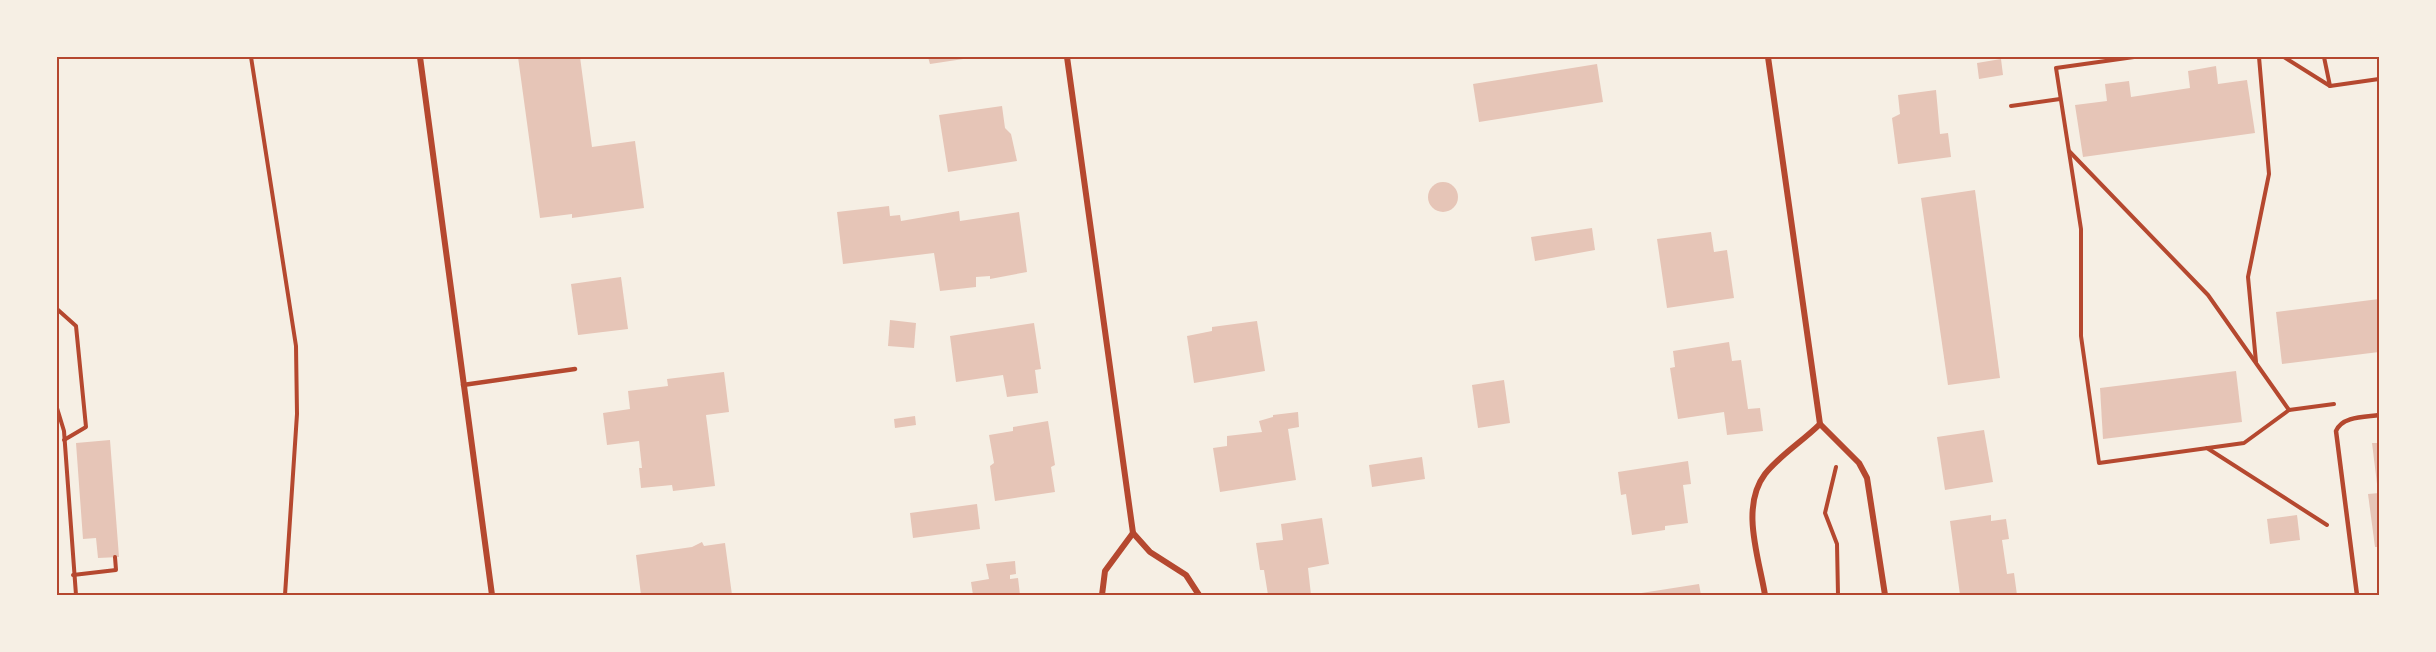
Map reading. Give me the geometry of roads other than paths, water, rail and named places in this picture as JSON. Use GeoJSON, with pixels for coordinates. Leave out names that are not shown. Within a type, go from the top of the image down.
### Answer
{"type":"FeatureCollection","features":[{"type":"Feature","properties":{"kind":"street"},"geometry":{"type":"LineString","coordinates":[[420,57],[492,595]]}},
{"type":"Feature","properties":{"kind":"street"},"geometry":{"type":"LineString","coordinates":[[1067,57],[1133,533],[1150,552],[1186,575],[1199,595]]}},
{"type":"Feature","properties":{"kind":"street"},"geometry":{"type":"LineString","coordinates":[[1768,57],[1820,424],[1859,463],[1868,478],[1885,595]]}},
{"type":"Feature","properties":{"kind":"street"},"geometry":{"type":"LineString","coordinates":[[1765,595],[1752,516],[1757,488],[1766,473],[1820,424]]}},
{"type":"Feature","properties":{"kind":"street"},"geometry":{"type":"LineString","coordinates":[[1102,595],[1105,571],[1133,533]]}},
{"type":"Feature","properties":{"kind":"lane"},"geometry":{"type":"LineString","coordinates":[[463,385],[575,369]]}},
{"type":"Feature","properties":{"kind":"lane"},"geometry":{"type":"LineString","coordinates":[[2357,595],[2336,431],[2340,423],[2346,420],[2379,415]]}}]}
